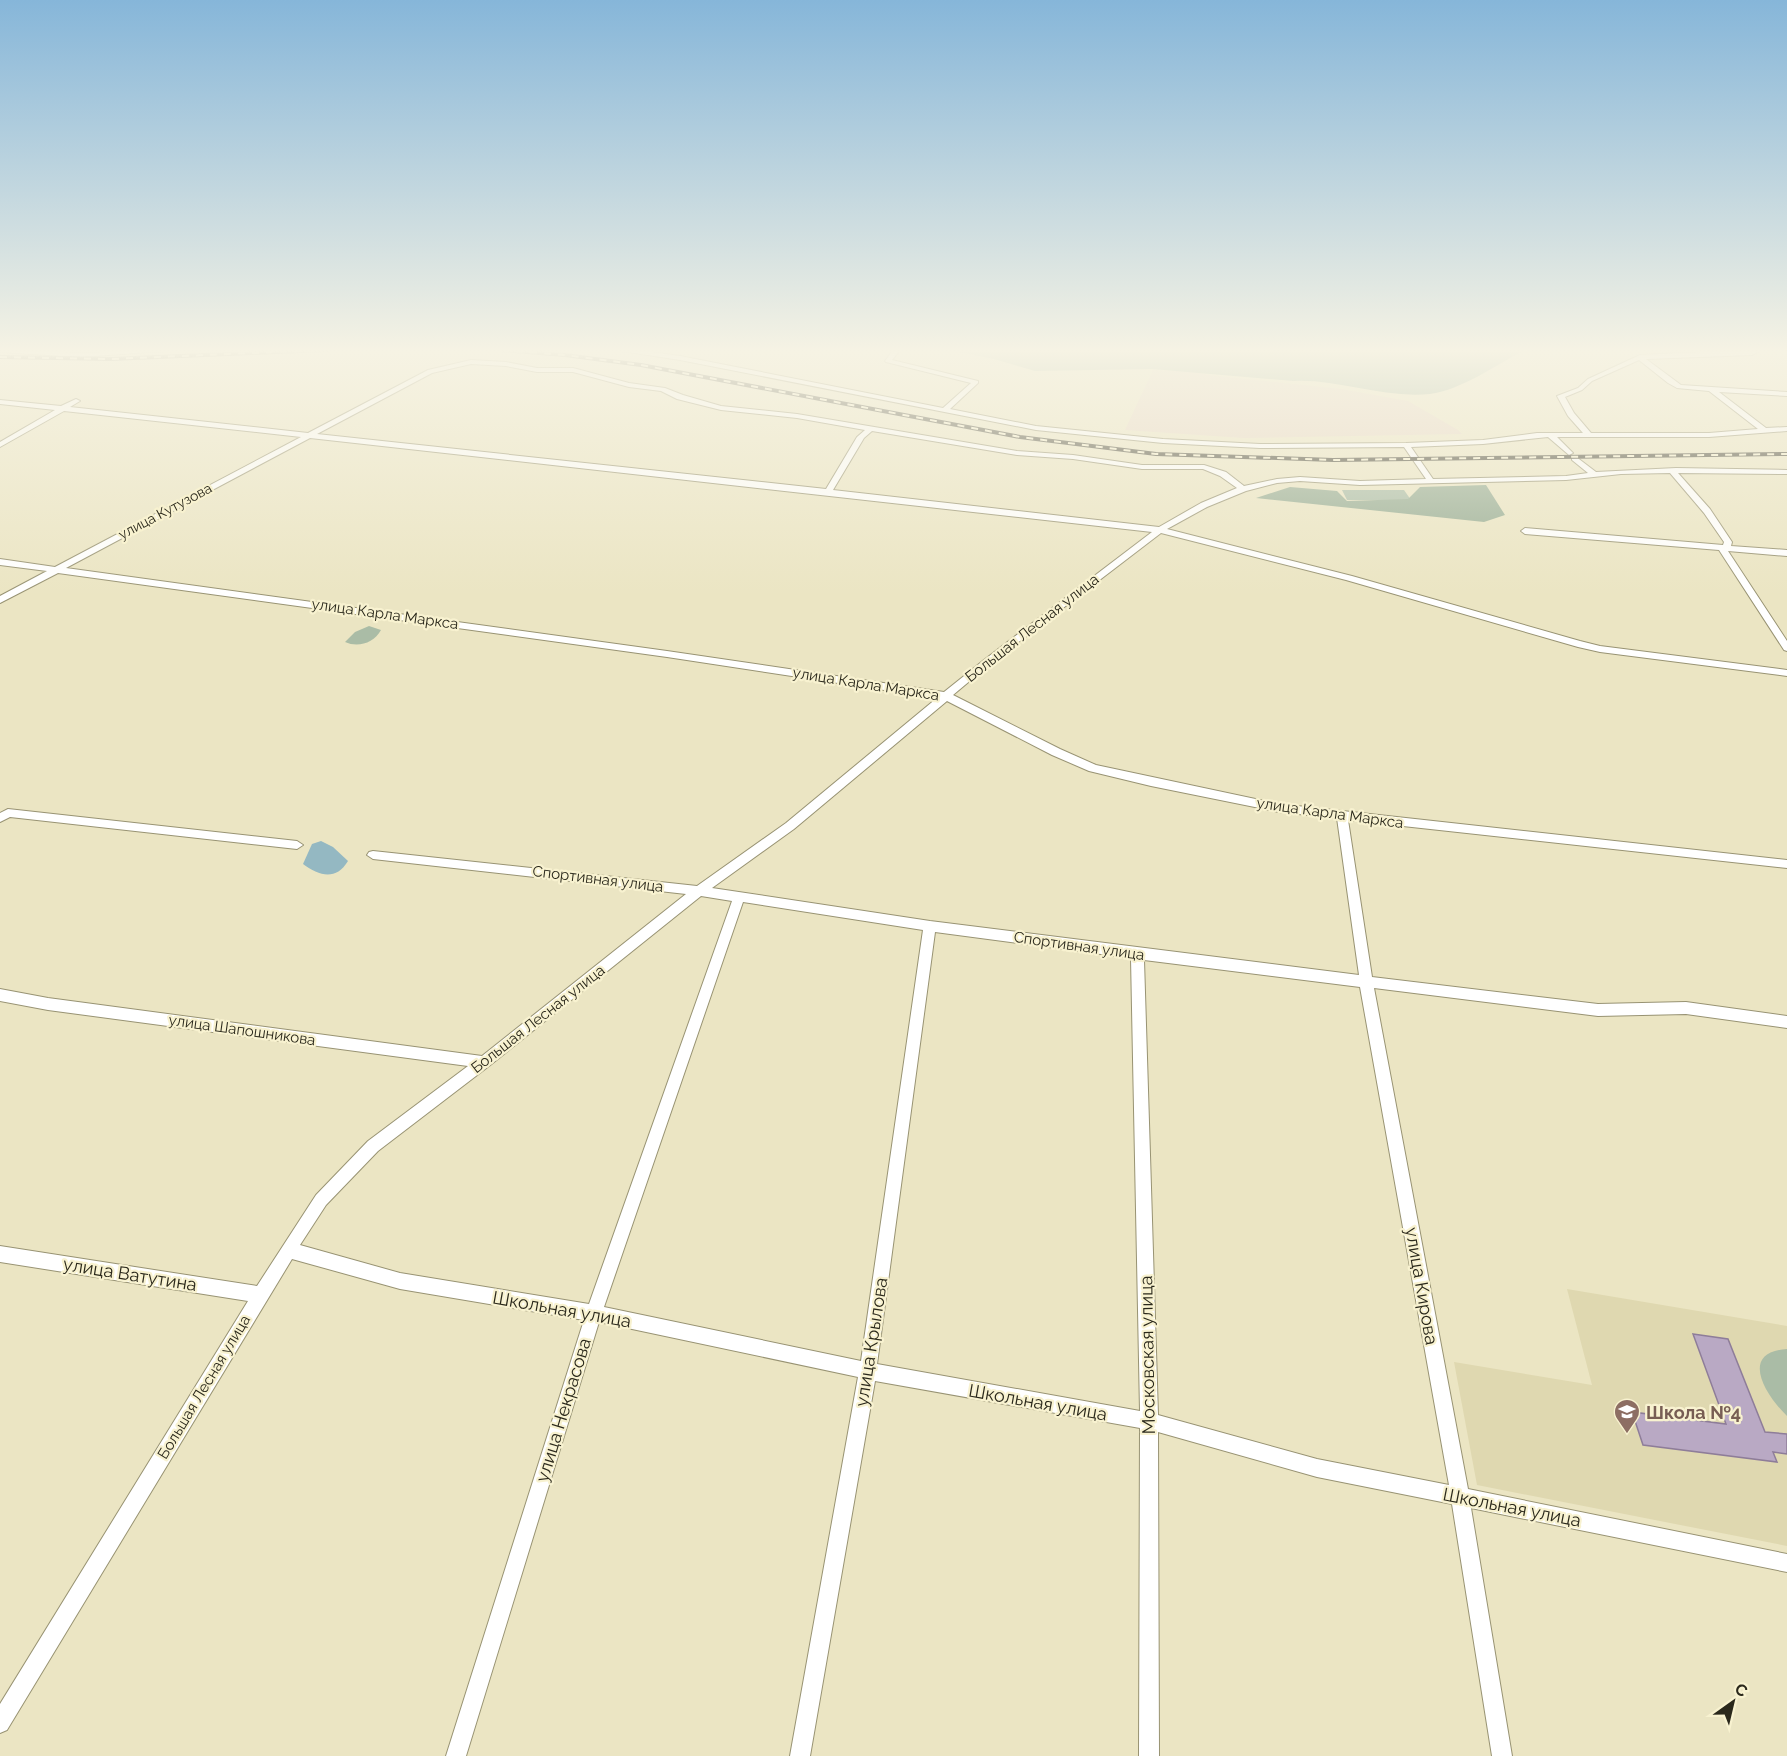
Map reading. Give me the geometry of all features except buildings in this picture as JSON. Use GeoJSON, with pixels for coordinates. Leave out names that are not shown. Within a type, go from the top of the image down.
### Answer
{"type":"FeatureCollection","features":[{"type":"Feature","properties":{"kind":"street"},"geometry":{"type":"LineString","coordinates":[[0,445],[24,431]]}},
{"type":"Feature","properties":{"kind":"street"},"geometry":{"type":"LineString","coordinates":[[277,431],[1160,530],[1349,578],[1578,644],[1600,649],[1787,673]]}},
{"type":"Feature","properties":{"kind":"street","name":"улица Кутузова"},"geometry":{"type":"LineString","coordinates":[[0,600],[313,431]]}},
{"type":"Feature","properties":{"kind":"street"},"geometry":{"type":"LineString","coordinates":[[828,492],[861,437],[868,431]]}},
{"type":"Feature","properties":{"kind":"street","name":"улица Кутузова"},"geometry":{"type":"LineString","coordinates":[[882,431],[1017,453],[1073,457],[1142,467],[1204,467],[1249,487]]}},
{"type":"Feature","properties":{"kind":"street"},"geometry":{"type":"LineString","coordinates":[[1065,431],[1153,440],[1260,446],[1406,445],[1484,442],[1537,435],[1709,435],[1773,431]]}},
{"type":"Feature","properties":{"kind":"street"},"geometry":{"type":"LineString","coordinates":[[1586,431],[1589,435]]}},
{"type":"Feature","properties":{"kind":"street"},"geometry":{"type":"LineString","coordinates":[[1551,436],[1594,474]]}},
{"type":"Feature","properties":{"kind":"street"},"geometry":{"type":"LineString","coordinates":[[1406,445],[1431,482]]}},
{"type":"Feature","properties":{"kind":"street"},"geometry":{"type":"LineString","coordinates":[[1673,472],[1707,511],[1728,542],[1727,546],[1722,548]]}},
{"type":"Feature","properties":{"kind":"street","name":"Большая Лесная улица"},"geometry":{"type":"LineString","coordinates":[[0,1722],[288,1250],[321,1200],[373,1146],[484,1062],[699,891],[790,826],[946,696],[1160,530],[1204,505],[1249,487],[1276,481],[1300,479],[1360,483],[1431,482],[1566,478],[1594,474],[1787,472]]}},
{"type":"Feature","properties":{"kind":"street"},"geometry":{"type":"LineString","coordinates":[[1525,531],[1787,553]]}},
{"type":"Feature","properties":{"kind":"street"},"geometry":{"type":"LineString","coordinates":[[1722,548],[1787,648]]}},
{"type":"Feature","properties":{"kind":"street","name":"улица Карла Маркса"},"geometry":{"type":"LineString","coordinates":[[0,562],[667,654],[946,696],[1056,752],[1094,768],[1225,798],[1342,816],[1787,864]]}},
{"type":"Feature","properties":{"kind":"street"},"geometry":{"type":"LineString","coordinates":[[4,816],[203,833],[297,845]]}},
{"type":"Feature","properties":{"kind":"street","name":"улица Кирова"},"geometry":{"type":"LineString","coordinates":[[1342,816],[1366,981],[1460,1497],[1502,1756]]}},
{"type":"Feature","properties":{"kind":"street","name":"Спортивная улица"},"geometry":{"type":"LineString","coordinates":[[373,855],[699,891],[1137,954],[1598,1010],[1686,1008],[1787,1022]]}},
{"type":"Feature","properties":{"kind":"street","name":"улица Некрасова"},"geometry":{"type":"LineString","coordinates":[[456,1756],[594,1313],[739,897]]}},
{"type":"Feature","properties":{"kind":"street","name":"улица Крылова"},"geometry":{"type":"LineString","coordinates":[[800,1756],[868,1371],[930,926]]}},
{"type":"Feature","properties":{"kind":"street","name":"Московская улица"},"geometry":{"type":"LineString","coordinates":[[1137,954],[1149,1421],[1149,1756]]}},
{"type":"Feature","properties":{"kind":"street","name":"улица Шапошникова"},"geometry":{"type":"LineString","coordinates":[[0,995],[48,1004],[484,1062]]}},
{"type":"Feature","properties":{"kind":"street","name":"Школьная улица"},"geometry":{"type":"LineString","coordinates":[[288,1250],[400,1281],[594,1313],[868,1371],[1149,1421],[1317,1468],[1787,1563]]}},
{"type":"Feature","properties":{"kind":"street","name":"улица Ватутина"},"geometry":{"type":"LineString","coordinates":[[0,1254],[260,1294]]}},
{"type":"Feature","properties":{"kind":"shaded area"},"geometry":{"type":"Polygon","coordinates":[[[1139,431],[1459,431],[1462,434],[1244,438],[1139,431]]]}},
{"type":"Feature","properties":{"kind":"shaded area","name":"Школа №4"},"geometry":{"type":"Polygon","coordinates":[[[1567,1289],[1787,1326],[1787,1546],[1477,1485],[1454,1362],[1592,1385],[1567,1289]]]}},
{"type":"Feature","properties":{"kind":"green space"},"geometry":{"type":"Polygon","coordinates":[[[1486,485],[1505,515],[1484,522],[1256,498],[1290,487],[1337,491],[1347,501],[1408,499],[1420,487],[1486,485]]]}},
{"type":"Feature","properties":{"kind":"green space"},"geometry":{"type":"Polygon","coordinates":[[[1342,490],[1404,490],[1411,500],[1347,500],[1342,490]]]}},
{"type":"Feature","properties":{"kind":"green space"},"geometry":{"type":"Polygon","coordinates":[[[369,626],[381,630],[370,641],[360,644],[345,642],[355,632],[369,626]]]}},
{"type":"Feature","properties":{"kind":"green space"},"geometry":{"type":"Polygon","coordinates":[[[1787,1349],[1787,1416],[1771,1398],[1765,1387],[1760,1366],[1763,1358],[1772,1352],[1787,1349]]]}},
{"type":"Feature","properties":{"kind":"water"},"geometry":{"type":"Polygon","coordinates":[[[321,841],[333,847],[348,861],[338,872],[321,874],[303,864],[312,844],[321,841]]]}},
{"type":"Feature","properties":{"kind":"railway"},"geometry":{"type":"LineString","coordinates":[[988,431],[1156,454],[1333,460],[1787,454]]}},
{"type":"Feature","properties":{"kind":"place","name":"Школа №4"},"geometry":{"type":"Point","coordinates":[1627,1435]}}]}
